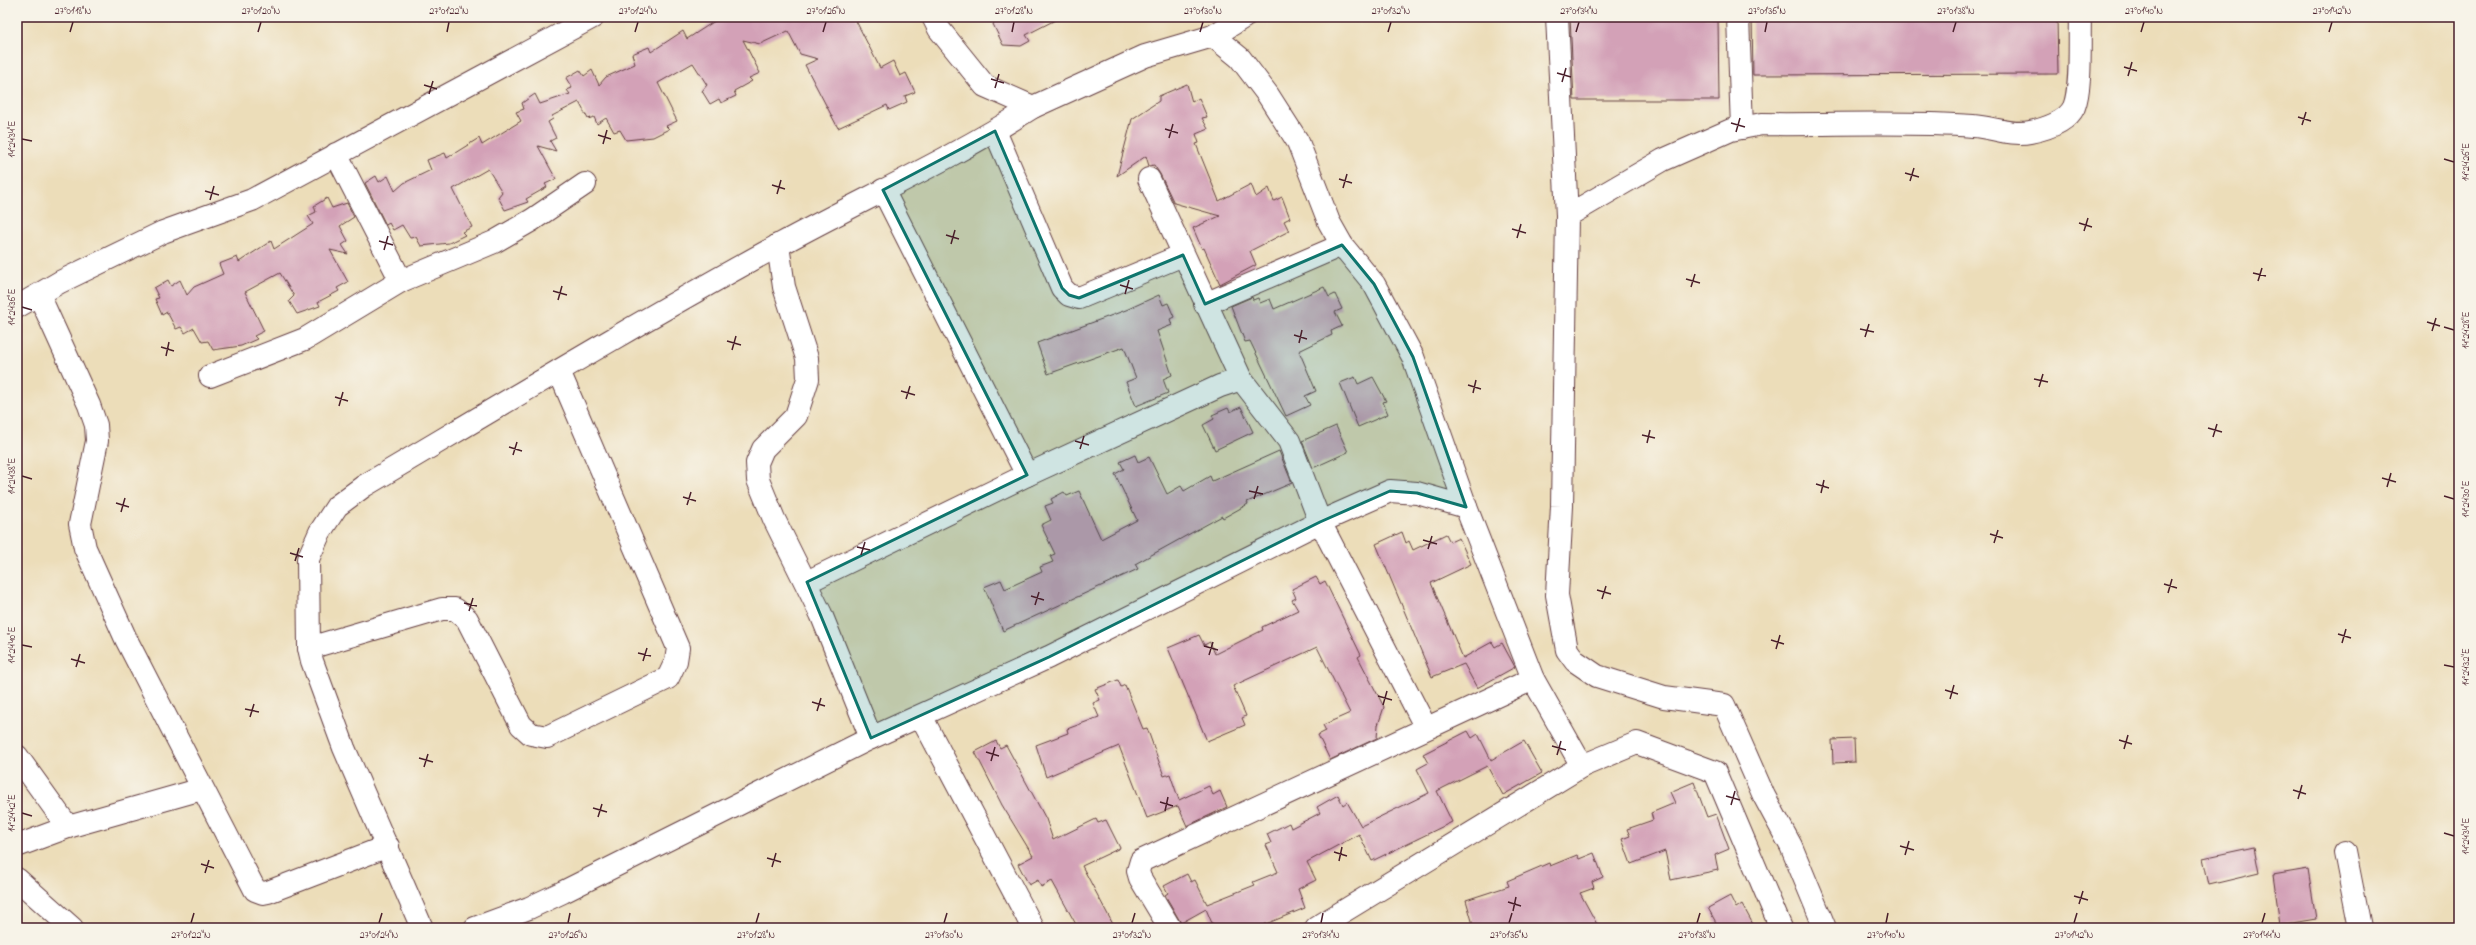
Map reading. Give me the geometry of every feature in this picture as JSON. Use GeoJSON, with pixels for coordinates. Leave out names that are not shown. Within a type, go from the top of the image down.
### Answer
{"type":"FeatureCollection","features":[{"type":"Feature","properties":{"kind":"street"},"geometry":{"type":"LineString","coordinates":[[17,307],[60,282],[163,232],[252,200],[593,17]]}},
{"type":"Feature","properties":{"kind":"street"},"geometry":{"type":"LineString","coordinates":[[933,17],[939,28],[985,86],[1033,106]]}},
{"type":"Feature","properties":{"kind":"street"},"geometry":{"type":"LineString","coordinates":[[422,928],[388,846],[344,748],[312,661],[309,648],[308,559],[320,532],[337,506],[364,486],[559,371],[778,246],[995,131],[1033,106],[1145,56],[1214,36],[1244,17]]}},
{"type":"Feature","properties":{"kind":"street"},"geometry":{"type":"LineString","coordinates":[[1557,17],[1566,216],[1562,506],[1557,596],[1567,650],[1576,661],[1597,676],[1664,698],[1724,705],[1764,796],[1791,846],[1825,928]]}},
{"type":"Feature","properties":{"kind":"street"},"geometry":{"type":"LineString","coordinates":[[1738,17],[1742,128]]}},
{"type":"Feature","properties":{"kind":"street"},"geometry":{"type":"LineString","coordinates":[[1566,216],[1663,160],[1731,130],[1762,124],[1968,126],[2006,132],[2030,132],[2060,122],[2074,108],[2078,85],[2080,17]]}},
{"type":"Feature","properties":{"kind":"street"},"geometry":{"type":"LineString","coordinates":[[1214,36],[1240,58],[1298,142],[1329,222],[1342,245],[1374,284],[1413,357],[1466,508],[1533,679],[1582,766]]}},
{"type":"Feature","properties":{"kind":"street"},"geometry":{"type":"LineString","coordinates":[[995,131],[1062,288],[1069,295],[1079,298],[1183,255]]}},
{"type":"Feature","properties":{"kind":"street"},"geometry":{"type":"LineString","coordinates":[[336,154],[401,281]]}},
{"type":"Feature","properties":{"kind":"street"},"geometry":{"type":"LineString","coordinates":[[1149,179],[1205,304],[1241,379],[1289,441],[1320,522],[1426,728]]}},
{"type":"Feature","properties":{"kind":"street"},"geometry":{"type":"LineString","coordinates":[[210,376],[305,339],[401,281],[494,242],[532,220],[585,184]]}},
{"type":"Feature","properties":{"kind":"street"},"geometry":{"type":"LineString","coordinates":[[883,190],[1027,475]]}},
{"type":"Feature","properties":{"kind":"street"},"geometry":{"type":"LineString","coordinates":[[1205,304],[1342,245]]}},
{"type":"Feature","properties":{"kind":"street"},"geometry":{"type":"LineString","coordinates":[[778,246],[784,287],[807,358],[808,380],[796,416],[763,449],[758,463],[758,480],[774,519],[806,582],[839,655],[871,738]]}},
{"type":"Feature","properties":{"kind":"street"},"geometry":{"type":"LineString","coordinates":[[40,295],[89,405],[96,425],[97,441],[80,524],[85,548],[126,639],[252,885],[256,890],[263,893],[388,846]]}},
{"type":"Feature","properties":{"kind":"street"},"geometry":{"type":"LineString","coordinates":[[309,648],[442,609],[455,609],[467,619],[521,725],[531,734],[547,737],[668,678],[676,661],[678,648],[559,371]]}},
{"type":"Feature","properties":{"kind":"street"},"geometry":{"type":"LineString","coordinates":[[806,582],[1027,475],[1213,389],[1241,379]]}},
{"type":"Feature","properties":{"kind":"street"},"geometry":{"type":"LineString","coordinates":[[475,928],[529,908],[563,892],[871,738],[1049,657],[1320,522],[1390,491],[1417,493],[1466,508]]}},
{"type":"Feature","properties":{"kind":"street"},"geometry":{"type":"LineString","coordinates":[[1170,928],[1140,878],[1138,871],[1141,861],[1533,679]]}},
{"type":"Feature","properties":{"kind":"street"},"geometry":{"type":"LineString","coordinates":[[921,716],[1033,928]]}},
{"type":"Feature","properties":{"kind":"street"},"geometry":{"type":"LineString","coordinates":[[1316,928],[1582,766],[1637,743],[1715,772],[1781,928]]}},
{"type":"Feature","properties":{"kind":"street"},"geometry":{"type":"LineString","coordinates":[[17,756],[68,828]]}},
{"type":"Feature","properties":{"kind":"street"},"geometry":{"type":"LineString","coordinates":[[17,846],[68,828],[202,789]]}},
{"type":"Feature","properties":{"kind":"street"},"geometry":{"type":"LineString","coordinates":[[2345,852],[2360,928]]}},
{"type":"Feature","properties":{"kind":"street"},"geometry":{"type":"LineString","coordinates":[[17,879],[72,928]]}},
{"type":"Feature","properties":{"kind":"highlighted area"},"geometry":{"type":"Polygon","coordinates":[[[995,131],[1062,288],[1069,295],[1079,298],[1183,255],[1205,304],[1342,245],[1374,284],[1413,357],[1466,507],[1417,493],[1390,491],[1320,522],[1049,657],[871,738],[807,582],[1027,475],[883,190],[995,131]]]}},
{"type":"Feature","properties":{"kind":"building"},"geometry":{"type":"Polygon","coordinates":[[[721,17],[854,17],[880,68],[893,61],[900,76],[906,73],[915,92],[905,96],[907,102],[889,110],[887,105],[838,128],[805,65],[818,59],[800,54],[788,31],[760,44],[743,40],[760,73],[749,78],[752,81],[734,91],[736,96],[721,103],[719,99],[710,104],[702,91],[707,85],[693,63],[658,83],[677,121],[666,126],[669,129],[653,137],[626,140],[620,130],[614,132],[606,118],[597,124],[594,117],[588,119],[579,102],[552,116],[553,119],[548,122],[556,138],[550,141],[556,151],[538,146],[556,179],[545,184],[547,187],[526,199],[528,202],[505,210],[498,197],[502,192],[488,169],[453,189],[472,227],[462,232],[465,235],[449,243],[421,246],[416,237],[410,238],[402,225],[393,230],[389,223],[386,225],[365,183],[376,176],[379,182],[388,176],[395,191],[404,183],[431,170],[427,160],[445,153],[447,158],[479,138],[482,145],[521,121],[516,112],[524,109],[522,103],[535,94],[540,104],[570,94],[567,90],[572,88],[566,78],[580,70],[584,76],[592,70],[599,85],[606,77],[635,64],[632,54],[649,47],[651,52],[683,31],[687,39],[721,17]]]}},
{"type":"Feature","properties":{"kind":"building"},"geometry":{"type":"Polygon","coordinates":[[[999,17],[1061,17],[1026,35],[1030,41],[1021,46],[1003,45],[993,24],[999,17]]]}},
{"type":"Feature","properties":{"kind":"building"},"geometry":{"type":"Polygon","coordinates":[[[1570,17],[1718,17],[1719,100],[1574,100],[1570,17]]]}},
{"type":"Feature","properties":{"kind":"building"},"geometry":{"type":"Polygon","coordinates":[[[1752,17],[2057,17],[2058,74],[1753,75],[1752,17]]]}},
{"type":"Feature","properties":{"kind":"building"},"geometry":{"type":"Polygon","coordinates":[[[1187,84],[1192,102],[1199,98],[1207,117],[1202,118],[1208,129],[1196,134],[1199,143],[1196,144],[1219,201],[1251,184],[1256,197],[1269,188],[1274,201],[1282,197],[1290,218],[1284,221],[1289,231],[1250,251],[1256,265],[1220,284],[1204,248],[1202,249],[1193,228],[1220,216],[1174,203],[1160,174],[1154,165],[1149,166],[1146,156],[1117,176],[1132,119],[1159,101],[1159,96],[1187,84]]]}},
{"type":"Feature","properties":{"kind":"building"},"geometry":{"type":"Polygon","coordinates":[[[327,198],[332,208],[347,203],[354,217],[340,226],[348,241],[342,245],[348,254],[330,250],[348,282],[337,288],[339,291],[318,302],[320,306],[297,314],[289,301],[294,296],[280,273],[245,292],[264,331],[254,336],[257,339],[241,346],[213,350],[208,341],[202,342],[194,328],[185,333],[181,327],[176,329],[167,312],[162,315],[155,299],[159,298],[154,288],[168,280],[171,286],[180,280],[187,295],[194,287],[223,274],[219,264],[237,257],[239,262],[271,241],[274,249],[313,224],[308,216],[316,212],[314,206],[327,198]]]}},
{"type":"Feature","properties":{"kind":"building"},"geometry":{"type":"Polygon","coordinates":[[[1324,287],[1329,297],[1335,294],[1342,309],[1335,312],[1342,326],[1331,331],[1332,335],[1299,351],[1316,391],[1305,396],[1310,405],[1286,416],[1250,341],[1245,342],[1231,306],[1252,297],[1253,300],[1258,298],[1260,303],[1270,299],[1274,309],[1324,287]]]}},
{"type":"Feature","properties":{"kind":"building"},"geometry":{"type":"Polygon","coordinates":[[[1159,295],[1163,305],[1168,303],[1174,317],[1170,319],[1172,325],[1157,331],[1172,375],[1163,379],[1168,393],[1136,406],[1126,382],[1136,378],[1124,347],[1048,374],[1037,343],[1126,310],[1159,295]]]}},
{"type":"Feature","properties":{"kind":"building"},"geometry":{"type":"Polygon","coordinates":[[[1355,377],[1358,384],[1373,377],[1386,401],[1383,402],[1388,414],[1358,427],[1340,383],[1355,377]]]}},
{"type":"Feature","properties":{"kind":"building"},"geometry":{"type":"Polygon","coordinates":[[[1241,407],[1253,432],[1215,450],[1203,425],[1214,419],[1212,415],[1228,408],[1230,412],[1241,407]]]}},
{"type":"Feature","properties":{"kind":"building"},"geometry":{"type":"Polygon","coordinates":[[[1336,426],[1348,452],[1313,468],[1302,441],[1336,426]]]}},
{"type":"Feature","properties":{"kind":"building"},"geometry":{"type":"Polygon","coordinates":[[[1279,451],[1292,483],[1247,502],[1248,504],[1223,518],[1222,516],[1135,564],[1138,569],[1003,631],[984,587],[1001,580],[1005,589],[1042,572],[1040,567],[1053,562],[1050,556],[1055,554],[1041,525],[1051,520],[1045,506],[1053,503],[1051,499],[1064,492],[1067,496],[1079,491],[1101,539],[1137,520],[1115,474],[1124,469],[1120,462],[1135,455],[1138,462],[1149,457],[1167,494],[1181,486],[1184,491],[1210,476],[1212,481],[1279,451]]]}},
{"type":"Feature","properties":{"kind":"building"},"geometry":{"type":"Polygon","coordinates":[[[1402,532],[1406,543],[1409,541],[1413,550],[1446,534],[1450,542],[1459,538],[1471,564],[1431,583],[1463,658],[1492,642],[1495,647],[1502,643],[1515,667],[1477,688],[1464,664],[1432,677],[1376,544],[1402,532]]]}},
{"type":"Feature","properties":{"kind":"building"},"geometry":{"type":"Polygon","coordinates":[[[1316,577],[1320,584],[1325,581],[1361,655],[1358,657],[1384,707],[1378,725],[1377,738],[1330,760],[1318,735],[1326,731],[1323,725],[1350,713],[1317,647],[1233,686],[1246,716],[1242,718],[1245,725],[1207,741],[1168,648],[1199,635],[1204,645],[1210,642],[1215,654],[1263,630],[1262,627],[1298,610],[1292,600],[1296,598],[1292,589],[1316,577]]]}},
{"type":"Feature","properties":{"kind":"building"},"geometry":{"type":"Polygon","coordinates":[[[1118,680],[1121,687],[1125,685],[1143,729],[1147,728],[1164,776],[1170,774],[1179,800],[1209,786],[1213,795],[1220,791],[1227,807],[1187,826],[1178,806],[1147,818],[1119,746],[1046,777],[1036,745],[1068,733],[1067,729],[1099,717],[1093,703],[1100,700],[1095,689],[1118,680]]]}},
{"type":"Feature","properties":{"kind":"building"},"geometry":{"type":"Polygon","coordinates":[[[1468,731],[1472,738],[1478,734],[1491,760],[1524,741],[1542,773],[1503,795],[1487,766],[1437,791],[1452,822],[1372,861],[1359,834],[1307,862],[1316,880],[1298,889],[1305,908],[1256,928],[1214,928],[1206,909],[1181,923],[1165,895],[1168,893],[1164,886],[1187,874],[1191,882],[1195,880],[1207,904],[1255,885],[1253,882],[1278,872],[1266,845],[1271,843],[1267,834],[1289,823],[1291,828],[1320,813],[1317,807],[1338,795],[1343,805],[1347,802],[1361,826],[1429,793],[1417,769],[1428,763],[1423,754],[1468,731]]]}},
{"type":"Feature","properties":{"kind":"building"},"geometry":{"type":"Polygon","coordinates":[[[1854,739],[1855,762],[1833,763],[1832,740],[1854,739]]]}},
{"type":"Feature","properties":{"kind":"building"},"geometry":{"type":"Polygon","coordinates":[[[996,741],[1000,748],[1006,745],[1046,819],[1053,840],[1096,819],[1098,823],[1106,820],[1120,848],[1082,866],[1115,928],[1078,928],[1052,881],[1041,887],[1038,880],[1029,885],[1018,864],[1033,856],[1002,805],[975,752],[996,741]]]}},
{"type":"Feature","properties":{"kind":"building"},"geometry":{"type":"Polygon","coordinates":[[[1694,782],[1707,817],[1716,814],[1729,849],[1715,855],[1718,870],[1671,880],[1665,851],[1631,864],[1622,839],[1630,836],[1627,829],[1653,820],[1651,813],[1675,803],[1670,792],[1694,782]]]}},
{"type":"Feature","properties":{"kind":"building"},"geometry":{"type":"Polygon","coordinates":[[[2254,847],[2259,873],[2209,885],[2203,858],[2254,847]]]}},
{"type":"Feature","properties":{"kind":"building"},"geometry":{"type":"Polygon","coordinates":[[[1594,853],[1603,877],[1592,882],[1594,888],[1580,893],[1599,928],[1474,928],[1466,900],[1509,886],[1507,881],[1549,863],[1550,866],[1577,855],[1579,859],[1594,853]]]}},
{"type":"Feature","properties":{"kind":"building"},"geometry":{"type":"Polygon","coordinates":[[[2308,869],[2316,919],[2280,925],[2273,875],[2308,869]]]}},
{"type":"Feature","properties":{"kind":"building"},"geometry":{"type":"Polygon","coordinates":[[[1730,896],[1736,908],[1742,904],[1755,928],[1719,928],[1708,908],[1730,896]]]}}]}
